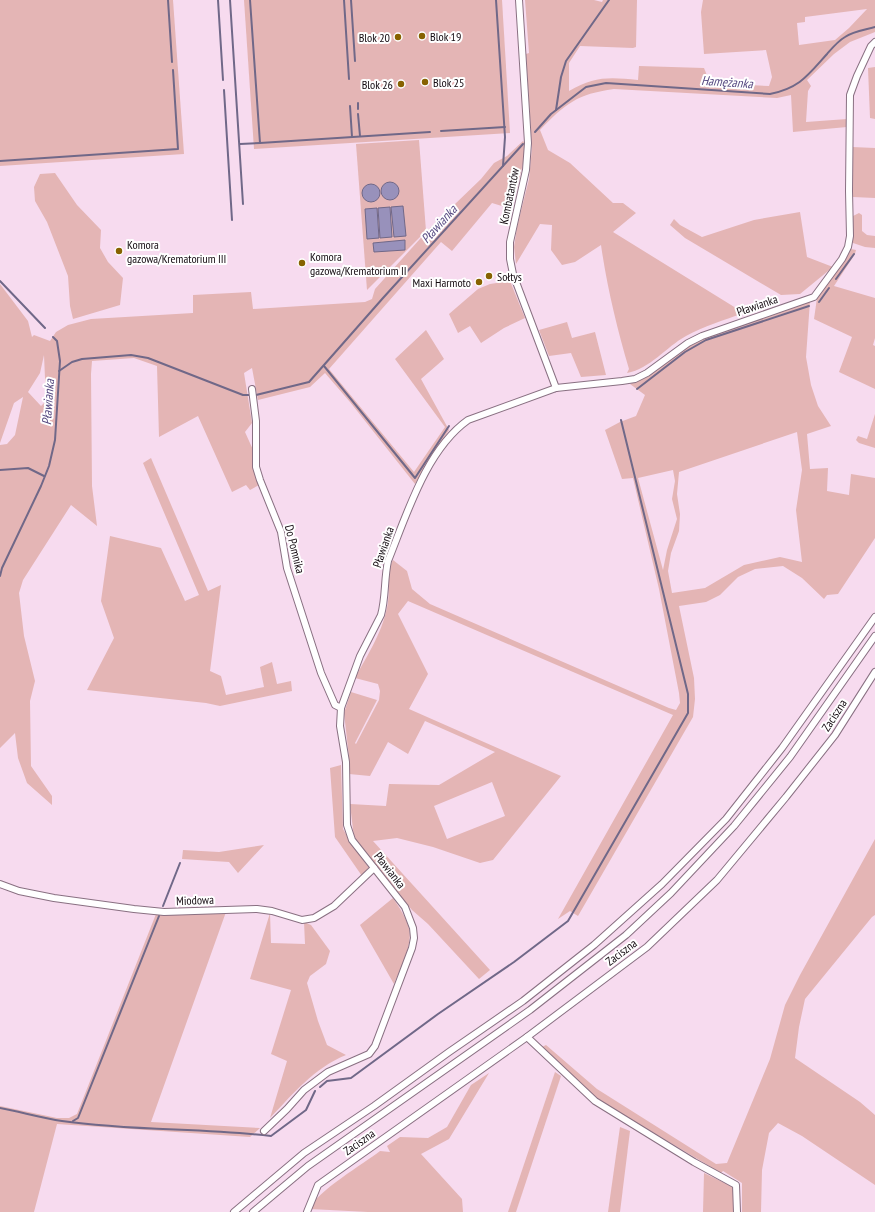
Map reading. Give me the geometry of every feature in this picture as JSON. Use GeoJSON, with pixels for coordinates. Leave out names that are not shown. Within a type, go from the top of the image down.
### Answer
{"type":"FeatureCollection","features":[{"type":"Feature","properties":{"kind":"street","name":"Kombatantów"},"geometry":{"type":"LineString","coordinates":[[519,0],[528,143],[526,170],[510,242],[510,259],[513,274],[556,388]]}},
{"type":"Feature","properties":{"kind":"street","name":"Pławianka"},"geometry":{"type":"LineString","coordinates":[[264,1131],[304,1090],[328,1072],[369,1054],[375,1046],[412,948],[414,938],[413,928],[405,906],[352,840],[347,825],[346,762],[340,726],[341,708],[360,656],[384,605],[385,575],[388,561],[423,476],[443,444],[456,429],[468,420],[556,388],[622,382],[635,379],[647,373],[688,343],[702,336],[814,297],[842,259],[848,247],[850,236],[850,95],[868,52],[875,42]]}},
{"type":"Feature","properties":{"kind":"street","name":"Do Pomnika"},"geometry":{"type":"LineString","coordinates":[[252,389],[256,421],[256,467],[281,532],[287,568],[322,673],[335,705],[341,708]]}},
{"type":"Feature","properties":{"kind":"street"},"geometry":{"type":"LineString","coordinates":[[234,1212],[304,1153],[524,1001],[594,945],[662,884],[726,819],[786,742],[875,617]]}},
{"type":"Feature","properties":{"kind":"street"},"geometry":{"type":"LineString","coordinates":[[254,1212],[308,1166],[530,1010],[626,935],[671,893],[734,826],[790,757],[875,636]]}},
{"type":"Feature","properties":{"kind":"street","name":"Zaciszna"},"geometry":{"type":"LineString","coordinates":[[307,1212],[318,1185],[527,1037],[647,947],[717,880],[786,797],[835,735],[875,672]]}},
{"type":"Feature","properties":{"kind":"street","name":"Miodowa"},"geometry":{"type":"LineString","coordinates":[[0,884],[19,891],[54,898],[134,909],[164,912],[257,909],[272,911],[302,920],[314,918],[334,906],[374,868]]}},
{"type":"Feature","properties":{"kind":"street"},"geometry":{"type":"LineString","coordinates":[[527,1037],[595,1102],[694,1162],[736,1185],[737,1212]]}},
{"type":"Feature","properties":{"kind":"shaded area"},"geometry":{"type":"Polygon","coordinates":[[[0,0],[173,0],[184,154],[0,166],[0,0]]]}},
{"type":"Feature","properties":{"kind":"shaded area"},"geometry":{"type":"Polygon","coordinates":[[[244,0],[502,0],[510,133],[254,149],[244,0]]]}},
{"type":"Feature","properties":{"kind":"shaded area"},"geometry":{"type":"Polygon","coordinates":[[[525,0],[594,0],[602,2],[603,0],[637,0],[636,47],[580,46],[569,63],[569,91],[594,80],[619,78],[638,80],[639,66],[704,68],[710,83],[769,86],[772,77],[766,50],[704,54],[701,12],[703,0],[875,0],[875,32],[850,42],[834,54],[807,80],[811,86],[808,91],[806,122],[847,119],[847,127],[793,132],[791,95],[777,98],[614,89],[581,97],[557,113],[540,130],[548,150],[570,163],[613,203],[623,203],[636,213],[613,232],[744,313],[693,332],[643,367],[627,373],[629,369],[620,338],[606,276],[601,245],[575,262],[562,265],[551,250],[552,225],[540,224],[516,264],[514,247],[517,227],[529,179],[532,148],[526,54],[529,53],[525,0]],[[867,9],[805,17],[805,22],[797,23],[799,45],[835,40],[867,9]]]}},
{"type":"Feature","properties":{"kind":"shaded area"},"geometry":{"type":"Polygon","coordinates":[[[875,67],[875,119],[870,118],[868,68],[875,67]]]}},
{"type":"Feature","properties":{"kind":"shaded area"},"geometry":{"type":"Polygon","coordinates":[[[419,140],[426,231],[367,290],[356,144],[419,140]]]}},
{"type":"Feature","properties":{"kind":"shaded area"},"geometry":{"type":"Polygon","coordinates":[[[523,141],[527,147],[512,209],[492,203],[452,251],[441,242],[329,369],[414,472],[445,427],[395,359],[426,330],[444,359],[421,379],[449,430],[415,484],[325,373],[310,387],[258,400],[252,368],[244,373],[252,423],[245,432],[254,452],[254,469],[259,485],[250,490],[246,485],[232,492],[198,416],[159,437],[157,366],[134,358],[92,361],[92,486],[97,526],[71,505],[23,580],[19,593],[24,636],[35,681],[30,701],[31,766],[52,796],[52,805],[27,783],[18,758],[15,733],[0,748],[0,445],[7,444],[15,435],[23,397],[14,403],[0,443],[0,284],[28,321],[32,337],[34,335],[50,341],[56,332],[68,325],[91,319],[193,313],[193,295],[251,292],[253,309],[365,302],[372,299],[375,289],[428,230],[481,179],[494,163],[507,156],[523,141]],[[44,355],[40,373],[28,392],[41,406],[46,401],[44,355]]]}},
{"type":"Feature","properties":{"kind":"shaded area"},"geometry":{"type":"Polygon","coordinates":[[[852,147],[875,148],[875,198],[853,197],[852,147]]]}},
{"type":"Feature","properties":{"kind":"shaded area"},"geometry":{"type":"Polygon","coordinates":[[[55,173],[77,205],[101,230],[100,248],[108,262],[123,278],[120,305],[73,319],[70,306],[68,276],[47,222],[35,201],[34,187],[40,174],[55,173]]]}},
{"type":"Feature","properties":{"kind":"shaded area"},"geometry":{"type":"Polygon","coordinates":[[[390,182],[396,185],[399,191],[396,197],[390,200],[384,197],[381,191],[384,185],[390,182]]]}},
{"type":"Feature","properties":{"kind":"shaded area"},"geometry":{"type":"Polygon","coordinates":[[[371,184],[377,187],[380,193],[377,199],[371,202],[365,199],[362,193],[365,187],[371,184]]]}},
{"type":"Feature","properties":{"kind":"shaded area"},"geometry":{"type":"Polygon","coordinates":[[[403,206],[406,236],[394,237],[391,207],[403,206]]]}},
{"type":"Feature","properties":{"kind":"shaded area"},"geometry":{"type":"Polygon","coordinates":[[[390,207],[392,237],[380,238],[378,208],[390,207]]]}},
{"type":"Feature","properties":{"kind":"shaded area"},"geometry":{"type":"Polygon","coordinates":[[[377,208],[379,238],[367,239],[365,209],[377,208]]]}},
{"type":"Feature","properties":{"kind":"shaded area"},"geometry":{"type":"Polygon","coordinates":[[[800,212],[807,257],[833,267],[800,294],[781,295],[685,238],[670,225],[674,219],[680,225],[702,237],[754,220],[800,212]]]}},
{"type":"Feature","properties":{"kind":"shaded area"},"geometry":{"type":"Polygon","coordinates":[[[859,213],[862,215],[862,231],[867,235],[875,236],[875,248],[865,247],[853,243],[853,216],[859,213]]]}},
{"type":"Feature","properties":{"kind":"shaded area"},"geometry":{"type":"Polygon","coordinates":[[[405,240],[405,250],[374,252],[373,243],[405,240]]]}},
{"type":"Feature","properties":{"kind":"shaded area"},"geometry":{"type":"Polygon","coordinates":[[[851,249],[856,250],[855,254],[834,286],[875,298],[875,338],[873,345],[875,346],[875,389],[839,372],[852,337],[814,319],[817,298],[832,278],[848,251],[851,249]]]}},
{"type":"Feature","properties":{"kind":"shaded area"},"geometry":{"type":"Polygon","coordinates":[[[510,281],[525,318],[504,328],[481,343],[470,326],[458,333],[449,314],[478,289],[490,284],[510,281]]]}},
{"type":"Feature","properties":{"kind":"shaded area"},"geometry":{"type":"Polygon","coordinates":[[[810,301],[806,357],[811,385],[818,406],[831,426],[807,434],[810,469],[828,468],[827,491],[849,495],[851,474],[875,478],[875,538],[838,594],[827,595],[824,599],[802,578],[783,566],[755,569],[738,577],[720,595],[706,602],[679,606],[694,678],[695,699],[693,717],[578,916],[570,911],[558,919],[673,715],[408,601],[398,614],[428,674],[409,709],[561,776],[493,860],[480,863],[433,847],[397,838],[373,841],[490,970],[479,979],[428,924],[412,910],[354,838],[350,804],[386,806],[389,784],[439,785],[495,752],[425,721],[408,754],[388,742],[370,776],[349,774],[349,757],[344,713],[351,692],[377,700],[355,743],[356,744],[379,700],[380,691],[378,684],[355,678],[375,642],[383,622],[389,597],[389,575],[391,565],[393,560],[407,571],[412,589],[430,604],[676,710],[680,703],[679,693],[659,589],[633,478],[622,479],[605,430],[636,416],[645,395],[630,384],[646,376],[689,346],[707,337],[810,301]],[[797,432],[679,472],[677,494],[680,514],[679,531],[671,553],[668,571],[672,593],[705,588],[744,565],[780,557],[802,562],[796,510],[802,470],[797,432]],[[673,470],[638,478],[663,570],[667,550],[677,519],[672,499],[675,481],[673,470]],[[492,782],[434,806],[447,839],[505,816],[492,782]]]}},
{"type":"Feature","properties":{"kind":"shaded area"},"geometry":{"type":"Polygon","coordinates":[[[567,322],[572,338],[595,332],[606,375],[581,377],[571,353],[549,356],[539,330],[567,322]]]}},
{"type":"Feature","properties":{"kind":"shaded area"},"geometry":{"type":"Polygon","coordinates":[[[875,414],[875,448],[859,443],[856,440],[858,436],[867,439],[875,414]]]}},
{"type":"Feature","properties":{"kind":"shaded area"},"geometry":{"type":"Polygon","coordinates":[[[151,458],[208,591],[221,585],[210,671],[221,676],[226,695],[264,687],[260,667],[272,662],[277,684],[291,681],[292,691],[220,706],[206,703],[87,690],[114,638],[101,601],[110,536],[161,548],[185,601],[199,595],[143,463],[151,458]]]}},
{"type":"Feature","properties":{"kind":"shaded area"},"geometry":{"type":"Polygon","coordinates":[[[341,765],[343,829],[369,868],[362,876],[335,837],[330,768],[341,765]]]}},
{"type":"Feature","properties":{"kind":"shaded area"},"geometry":{"type":"Polygon","coordinates":[[[875,839],[875,915],[805,999],[799,1027],[795,1058],[860,1102],[875,1115],[875,1185],[802,1136],[778,1123],[769,1133],[762,1170],[761,1212],[742,1212],[742,1183],[723,1171],[721,1173],[597,1099],[542,1047],[546,1045],[597,1089],[716,1164],[727,1163],[770,1059],[785,1005],[875,839]]]}},
{"type":"Feature","properties":{"kind":"shaded area"},"geometry":{"type":"Polygon","coordinates":[[[264,845],[238,873],[229,862],[182,859],[183,850],[219,852],[264,845]]]}},
{"type":"Feature","properties":{"kind":"shaded area"},"geometry":{"type":"Polygon","coordinates":[[[393,898],[406,920],[410,935],[408,949],[394,984],[360,925],[393,898]]]}},
{"type":"Feature","properties":{"kind":"shaded area"},"geometry":{"type":"Polygon","coordinates":[[[226,912],[151,1122],[260,1128],[250,1137],[57,1124],[34,1212],[0,1212],[0,1106],[57,1118],[69,1118],[77,1114],[156,914],[226,912]]]}},
{"type":"Feature","properties":{"kind":"shaded area"},"geometry":{"type":"Polygon","coordinates":[[[270,913],[271,943],[305,944],[304,922],[311,925],[330,951],[326,964],[310,976],[307,983],[327,1045],[346,1055],[334,1060],[314,1074],[270,1118],[287,1061],[271,1054],[291,990],[250,979],[270,913]]]}},
{"type":"Feature","properties":{"kind":"shaded area"},"geometry":{"type":"Polygon","coordinates":[[[555,1072],[561,1076],[516,1212],[508,1212],[555,1072]]]}},
{"type":"Feature","properties":{"kind":"shaded area"},"geometry":{"type":"Polygon","coordinates":[[[489,1073],[449,1139],[421,1154],[462,1199],[463,1212],[368,1212],[310,1209],[321,1194],[341,1178],[380,1151],[390,1152],[387,1146],[400,1137],[428,1138],[447,1127],[471,1085],[489,1073]]]}},
{"type":"Feature","properties":{"kind":"shaded area"},"geometry":{"type":"Polygon","coordinates":[[[620,1127],[630,1131],[620,1212],[608,1212],[620,1127]]]}},
{"type":"Feature","properties":{"kind":"shaded area"},"geometry":{"type":"Polygon","coordinates":[[[704,1173],[733,1187],[733,1212],[703,1212],[704,1173]]]}},
{"type":"Feature","properties":{"kind":"waterway"},"geometry":{"type":"LineString","coordinates":[[168,0],[172,62]]}},
{"type":"Feature","properties":{"kind":"waterway"},"geometry":{"type":"LineString","coordinates":[[218,0],[223,80]]}},
{"type":"Feature","properties":{"kind":"waterway"},"geometry":{"type":"LineString","coordinates":[[230,0],[243,204]]}},
{"type":"Feature","properties":{"kind":"waterway"},"geometry":{"type":"LineString","coordinates":[[250,0],[260,143],[430,132]]}},
{"type":"Feature","properties":{"kind":"waterway"},"geometry":{"type":"LineString","coordinates":[[344,0],[349,79]]}},
{"type":"Feature","properties":{"kind":"waterway"},"geometry":{"type":"LineString","coordinates":[[351,0],[355,61]]}},
{"type":"Feature","properties":{"kind":"waterway"},"geometry":{"type":"LineString","coordinates":[[496,0],[505,137],[503,166]]}},
{"type":"Feature","properties":{"kind":"waterway"},"geometry":{"type":"LineString","coordinates":[[556,110],[561,77],[566,61],[609,0]]}},
{"type":"Feature","properties":{"kind":"waterway","name":"Hamężanka"},"geometry":{"type":"LineString","coordinates":[[535,132],[551,114],[586,87],[606,83],[770,94],[780,91],[803,80],[842,39],[856,32],[875,27]]}},
{"type":"Feature","properties":{"kind":"waterway"},"geometry":{"type":"LineString","coordinates":[[0,161],[178,149],[173,70]]}},
{"type":"Feature","properties":{"kind":"waterway"},"geometry":{"type":"LineString","coordinates":[[224,90],[232,220]]}},
{"type":"Feature","properties":{"kind":"waterway"},"geometry":{"type":"LineString","coordinates":[[358,103],[358,109]]}},
{"type":"Feature","properties":{"kind":"waterway"},"geometry":{"type":"LineString","coordinates":[[350,106],[352,137]]}},
{"type":"Feature","properties":{"kind":"waterway"},"geometry":{"type":"LineString","coordinates":[[358,114],[360,136]]}},
{"type":"Feature","properties":{"kind":"waterway"},"geometry":{"type":"LineString","coordinates":[[441,131],[505,127]]}},
{"type":"Feature","properties":{"kind":"waterway"},"geometry":{"type":"LineString","coordinates":[[240,144],[260,143]]}},
{"type":"Feature","properties":{"kind":"waterway","name":"Pławianka"},"geometry":{"type":"LineString","coordinates":[[256,395],[309,382],[523,144]]}},
{"type":"Feature","properties":{"kind":"waterway"},"geometry":{"type":"LineString","coordinates":[[836,279],[854,254]]}},
{"type":"Feature","properties":{"kind":"waterway"},"geometry":{"type":"LineString","coordinates":[[0,281],[45,328]]}},
{"type":"Feature","properties":{"kind":"waterway"},"geometry":{"type":"LineString","coordinates":[[819,302],[829,288]]}},
{"type":"Feature","properties":{"kind":"waterway"},"geometry":{"type":"LineString","coordinates":[[637,389],[685,352],[706,340],[809,306]]}},
{"type":"Feature","properties":{"kind":"waterway","name":"Pławianka"},"geometry":{"type":"LineString","coordinates":[[0,576],[2,568],[41,486],[49,466],[55,440],[60,361],[57,341],[53,337]]}},
{"type":"Feature","properties":{"kind":"waterway","name":"Pławianka"},"geometry":{"type":"LineString","coordinates":[[59,371],[72,362],[82,359],[131,355],[148,358],[243,395],[249,395]]}},
{"type":"Feature","properties":{"kind":"waterway"},"geometry":{"type":"LineString","coordinates":[[324,366],[415,478],[449,426]]}},
{"type":"Feature","properties":{"kind":"waterway"},"geometry":{"type":"LineString","coordinates":[[320,1087],[327,1081],[351,1078],[438,1014],[514,962],[568,921],[688,713],[688,694],[621,420]]}},
{"type":"Feature","properties":{"kind":"waterway"},"geometry":{"type":"LineString","coordinates":[[0,470],[28,468],[44,476]]}},
{"type":"Feature","properties":{"kind":"waterway"},"geometry":{"type":"LineString","coordinates":[[163,906],[180,863]]}},
{"type":"Feature","properties":{"kind":"waterway"},"geometry":{"type":"LineString","coordinates":[[73,1121],[78,1118],[159,916]]}},
{"type":"Feature","properties":{"kind":"waterway"},"geometry":{"type":"LineString","coordinates":[[0,1108],[54,1120],[88,1124],[245,1133],[271,1136],[306,1110],[315,1091]]}},
{"type":"Feature","properties":{"kind":"place","name":"Blok 19"},"geometry":{"type":"Point","coordinates":[422,36]}},
{"type":"Feature","properties":{"kind":"place","name":"Blok 20"},"geometry":{"type":"Point","coordinates":[398,37]}},
{"type":"Feature","properties":{"kind":"place","name":"Blok 25"},"geometry":{"type":"Point","coordinates":[425,82]}},
{"type":"Feature","properties":{"kind":"place","name":"Blok 26"},"geometry":{"type":"Point","coordinates":[401,84]}},
{"type":"Feature","properties":{"kind":"place","name":"Komora gazowa/Krematorium III"},"geometry":{"type":"Point","coordinates":[119,251]}},
{"type":"Feature","properties":{"kind":"place","name":"Komora gazowa/Krematorium II"},"geometry":{"type":"Point","coordinates":[302,263]}},
{"type":"Feature","properties":{"kind":"place","name":"Sołtys"},"geometry":{"type":"Point","coordinates":[489,276]}},
{"type":"Feature","properties":{"kind":"place","name":"Maxi Harmoto"},"geometry":{"type":"Point","coordinates":[479,282]}}]}
